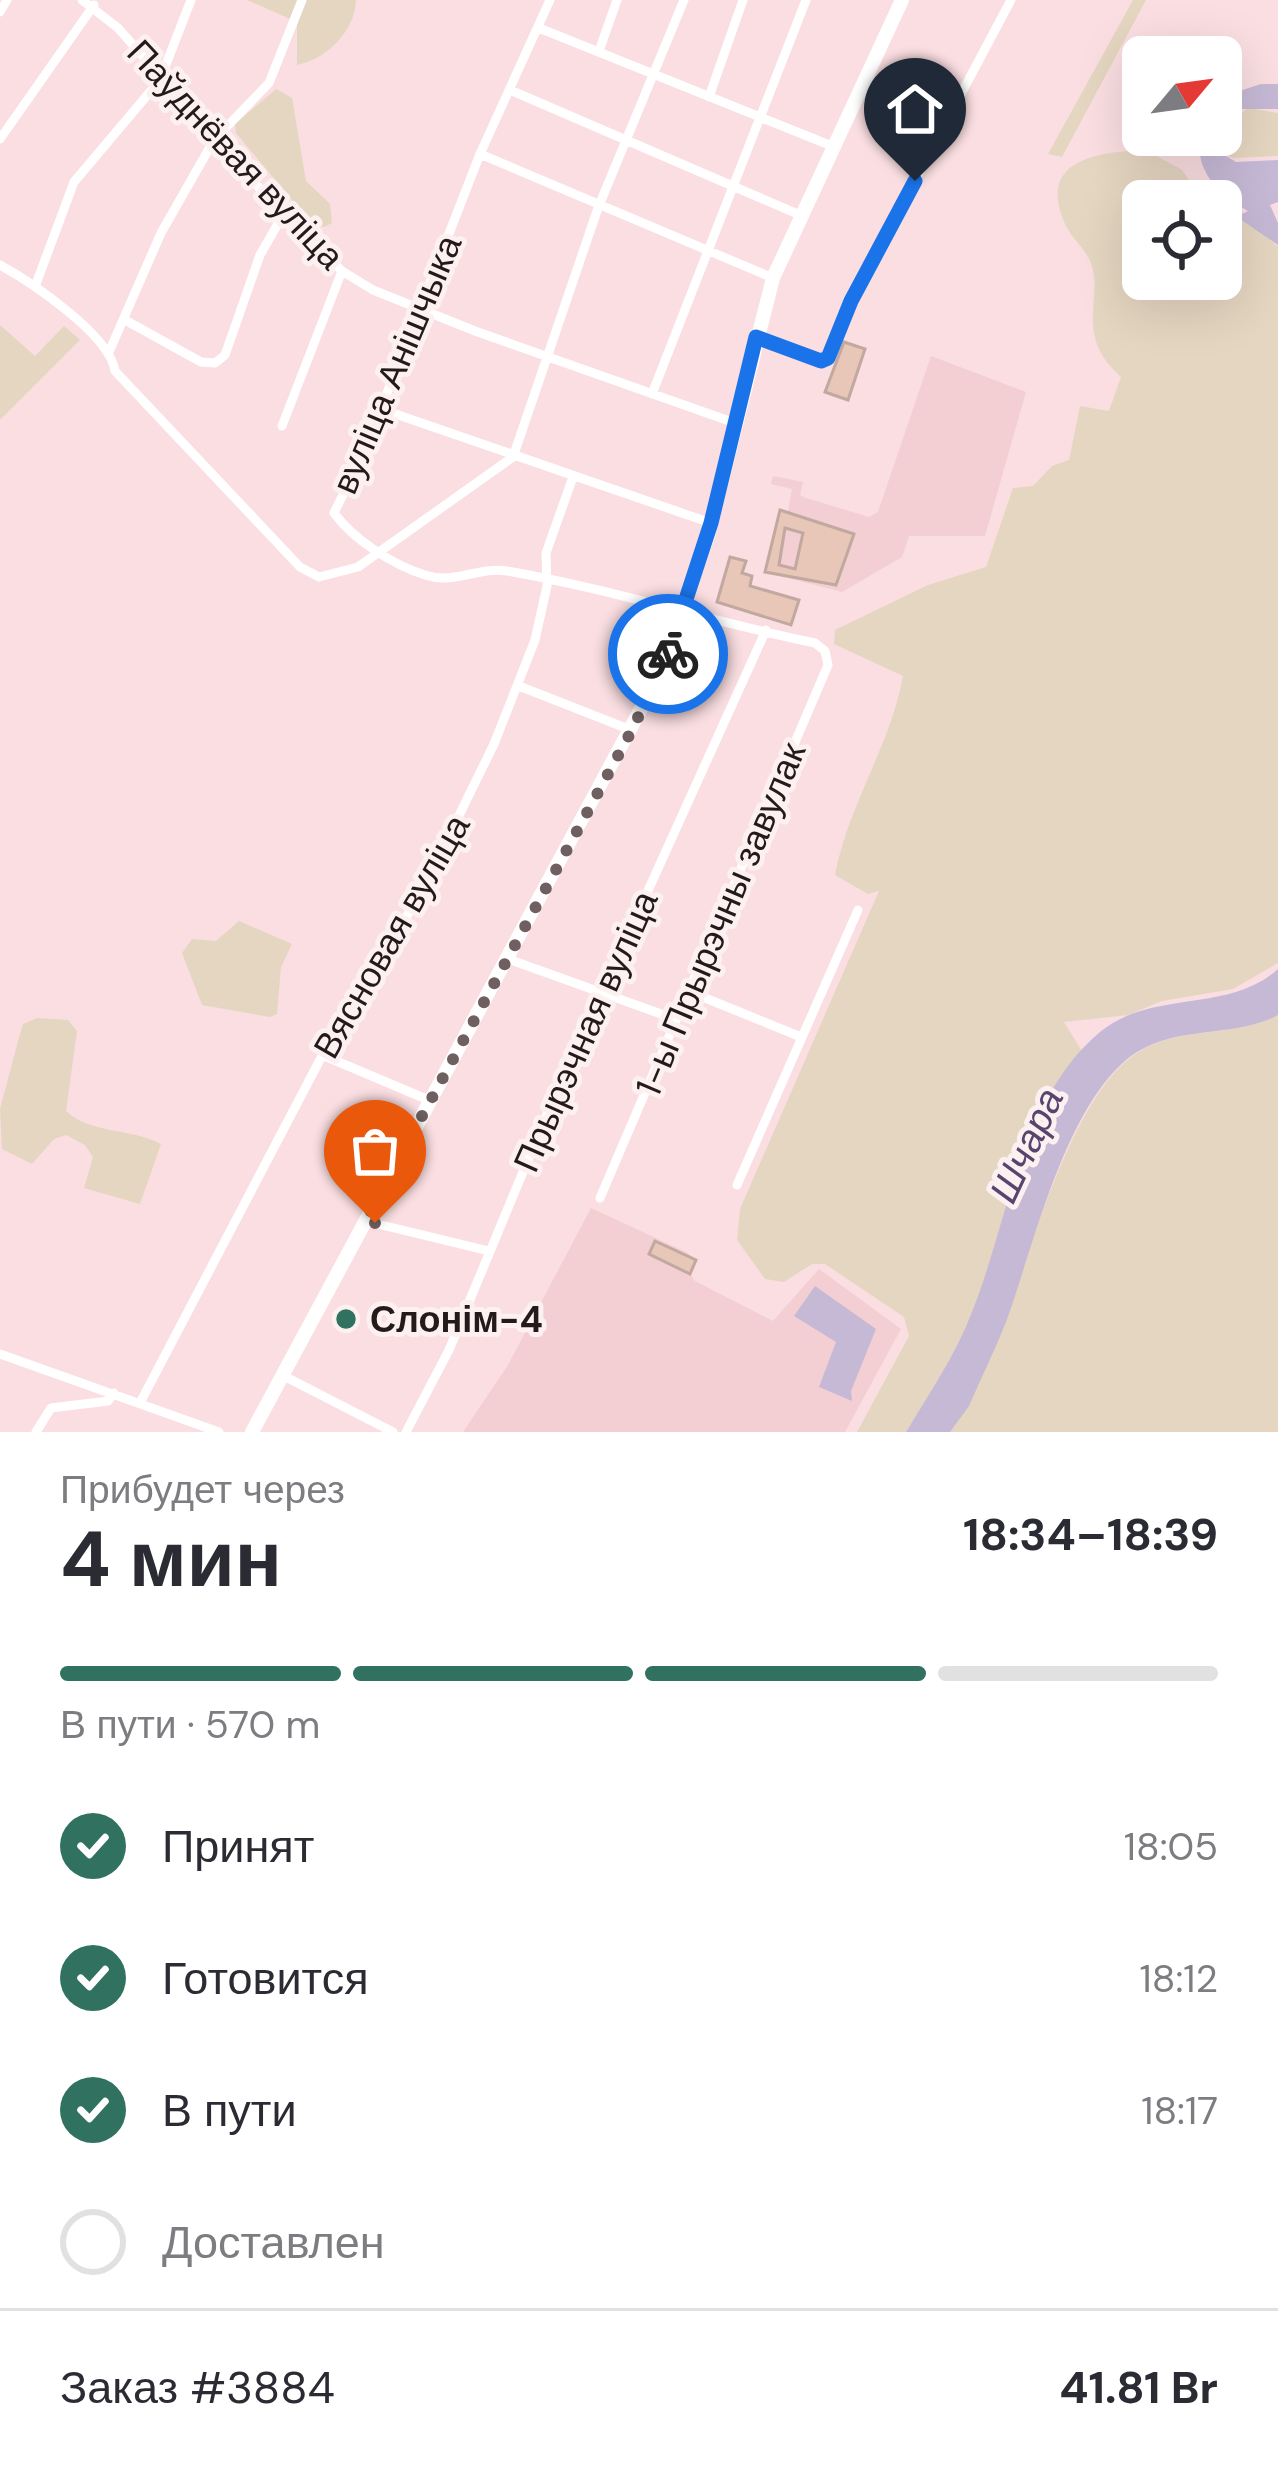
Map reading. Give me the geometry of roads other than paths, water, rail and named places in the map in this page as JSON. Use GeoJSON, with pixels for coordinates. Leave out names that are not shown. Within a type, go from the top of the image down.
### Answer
{"type":"FeatureCollection","features":[{"type":"Feature","properties":{"kind":"highway"},"geometry":{"type":"LineString","coordinates":[[252,1432],[632,730],[685,612],[773,278],[902,0]]}},
{"type":"Feature","properties":{"kind":"street"},"geometry":{"type":"LineString","coordinates":[[0,12],[7,0]]}},
{"type":"Feature","properties":{"kind":"street","name":"Паўднёвая вуліца"},"geometry":{"type":"LineString","coordinates":[[82,0],[95,3],[283,215],[342,271],[420,310],[736,422]]}},
{"type":"Feature","properties":{"kind":"street"},"geometry":{"type":"LineString","coordinates":[[36,284],[74,182],[160,80],[191,0]]}},
{"type":"Feature","properties":{"kind":"street"},"geometry":{"type":"LineString","coordinates":[[109,352],[161,233],[214,140],[269,83],[302,0]]}},
{"type":"Feature","properties":{"kind":"street","name":"вуліца Анішчыка"},"geometry":{"type":"LineString","coordinates":[[550,0],[480,154],[381,409],[334,513],[381,554],[428,577],[457,580],[498,569],[815,643]]}},
{"type":"Feature","properties":{"kind":"street"},"geometry":{"type":"LineString","coordinates":[[599,51],[617,0]]}},
{"type":"Feature","properties":{"kind":"street"},"geometry":{"type":"LineString","coordinates":[[0,265],[36,284],[109,352],[115,370],[300,567],[319,577],[337,575],[381,554],[513,457],[598,208],[684,0]]}},
{"type":"Feature","properties":{"kind":"street"},"geometry":{"type":"LineString","coordinates":[[710,97],[743,0]]}},
{"type":"Feature","properties":{"kind":"street"},"geometry":{"type":"LineString","coordinates":[[652,394],[806,0]]}},
{"type":"Feature","properties":{"kind":"street"},"geometry":{"type":"LineString","coordinates":[[756,337],[821,361],[828,358],[851,301],[1011,0]]}},
{"type":"Feature","properties":{"kind":"street"},"geometry":{"type":"LineString","coordinates":[[0,139],[95,3]]}},
{"type":"Feature","properties":{"kind":"street"},"geometry":{"type":"LineString","coordinates":[[539,28],[832,146]]}},
{"type":"Feature","properties":{"kind":"street"},"geometry":{"type":"LineString","coordinates":[[509,90],[800,215]]}},
{"type":"Feature","properties":{"kind":"street"},"geometry":{"type":"LineString","coordinates":[[480,154],[598,208],[773,278]]}},
{"type":"Feature","properties":{"kind":"street"},"geometry":{"type":"LineString","coordinates":[[125,320],[201,362],[215,363],[225,355],[260,255],[283,215]]}},
{"type":"Feature","properties":{"kind":"street"},"geometry":{"type":"LineString","coordinates":[[282,426],[342,271]]}},
{"type":"Feature","properties":{"kind":"street"},"geometry":{"type":"LineString","coordinates":[[381,409],[711,523]]}},
{"type":"Feature","properties":{"kind":"street","name":"Вясновая вуліца"},"geometry":{"type":"LineString","coordinates":[[141,1401],[322,1055],[419,897],[519,686],[546,582],[547,553],[573,477]]}},
{"type":"Feature","properties":{"kind":"street","name":"Прырэчная вуліца"},"geometry":{"type":"LineString","coordinates":[[406,1432],[449,1350],[766,630]]}},
{"type":"Feature","properties":{"kind":"street","name":"1-ы Прырэчны завулак"},"geometry":{"type":"LineString","coordinates":[[600,1198],[824,679],[825,651],[815,643]]}},
{"type":"Feature","properties":{"kind":"street"},"geometry":{"type":"LineString","coordinates":[[519,686],[632,730]]}},
{"type":"Feature","properties":{"kind":"street"},"geometry":{"type":"LineString","coordinates":[[737,1185],[858,910]]}},
{"type":"Feature","properties":{"kind":"street"},"geometry":{"type":"LineString","coordinates":[[508,959],[675,1019]]}},
{"type":"Feature","properties":{"kind":"street"},"geometry":{"type":"LineString","coordinates":[[688,991],[801,1036]]}},
{"type":"Feature","properties":{"kind":"street"},"geometry":{"type":"LineString","coordinates":[[322,1055],[430,1101]]}},
{"type":"Feature","properties":{"kind":"street"},"geometry":{"type":"LineString","coordinates":[[365,1221],[489,1251]]}},
{"type":"Feature","properties":{"kind":"street"},"geometry":{"type":"LineString","coordinates":[[0,1354],[219,1432]]}},
{"type":"Feature","properties":{"kind":"street"},"geometry":{"type":"LineString","coordinates":[[282,1375],[393,1432]]}},
{"type":"Feature","properties":{"kind":"street"},"geometry":{"type":"LineString","coordinates":[[36,1432],[51,1408],[109,1401],[114,1393]]}},
{"type":"Feature","properties":{"kind":"place","name":"Слонім-4"},"geometry":{"type":"Point","coordinates":[346,1319]}},
{"type":"Feature","properties":{"kind":"water label","name":"Шчара"},"geometry":{"type":"Point","coordinates":[1026,1145]}}]}
